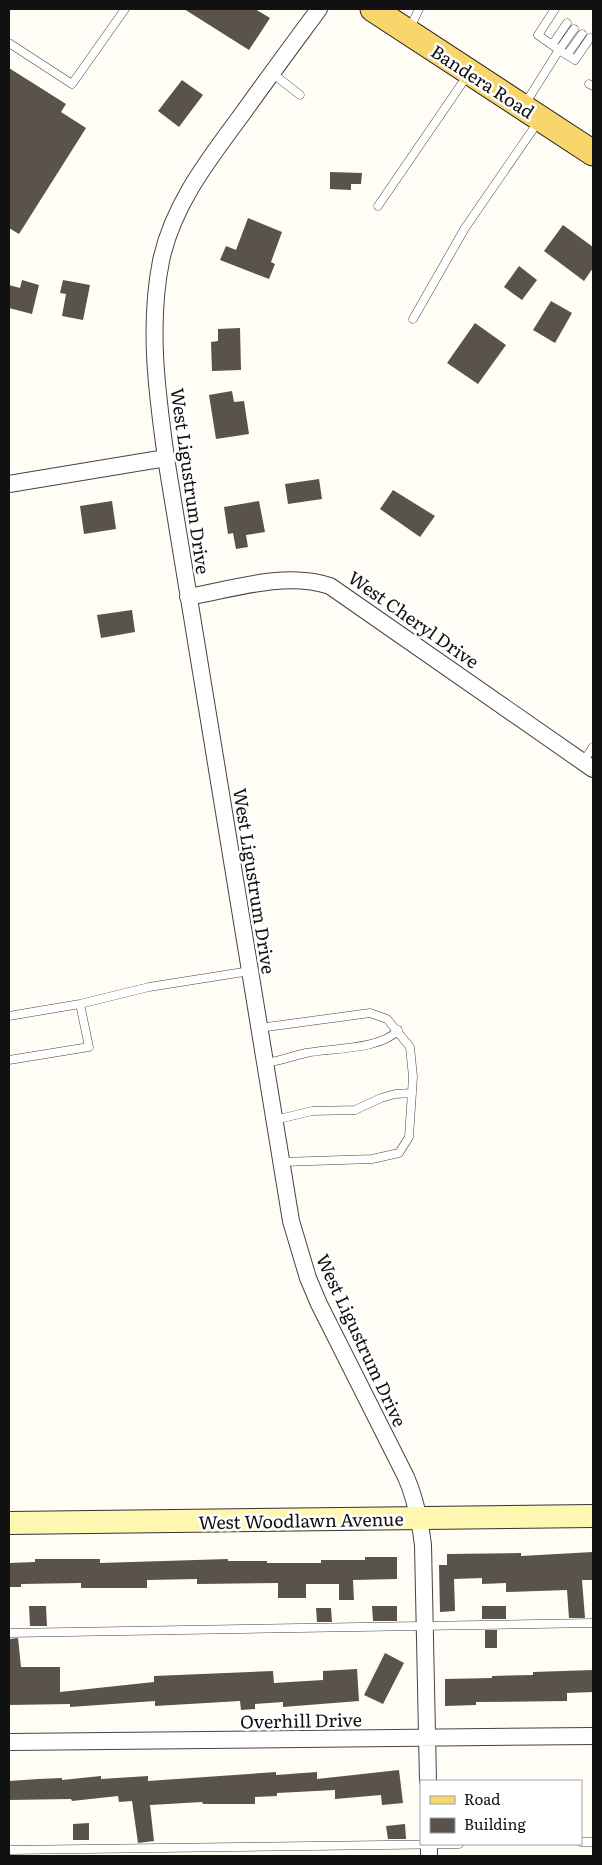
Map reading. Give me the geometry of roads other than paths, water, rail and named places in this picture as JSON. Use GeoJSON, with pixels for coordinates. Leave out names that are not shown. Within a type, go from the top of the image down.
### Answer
{"type":"FeatureCollection","features":[{"type":"Feature","properties":{"kind":"main road","name":"Bandera Road"},"geometry":{"type":"LineString","coordinates":[[373,9],[593,153]]}},
{"type":"Feature","properties":{"kind":"street","name":"West Ligustrum Drive"},"geometry":{"type":"LineString","coordinates":[[319,9],[203,167],[180,205],[162,261],[156,297],[154,338],[157,395],[188,597],[292,1221],[308,1278],[406,1477],[415,1497],[420,1519],[425,1625],[428,1780]]}},
{"type":"Feature","properties":{"kind":"street"},"geometry":{"type":"LineString","coordinates":[[9,484],[166,458]]}},
{"type":"Feature","properties":{"kind":"street","name":"West Cheryl Drive"},"geometry":{"type":"LineString","coordinates":[[188,597],[284,579],[315,581],[330,586],[588,765]]}},
{"type":"Feature","properties":{"kind":"street","name":"West Woodlawn Avenue"},"geometry":{"type":"LineString","coordinates":[[9,1523],[593,1516]]}},
{"type":"Feature","properties":{"kind":"street","name":"Overhill Drive"},"geometry":{"type":"LineString","coordinates":[[9,1742],[593,1736]]}},
{"type":"Feature","properties":{"kind":"lane"},"geometry":{"type":"LineString","coordinates":[[9,43],[72,84],[125,9]]}},
{"type":"Feature","properties":{"kind":"lane"},"geometry":{"type":"LineString","coordinates":[[409,32],[419,9]]}},
{"type":"Feature","properties":{"kind":"lane"},"geometry":{"type":"LineString","coordinates":[[555,9],[538,35],[575,60],[590,38]]}},
{"type":"Feature","properties":{"kind":"lane"},"geometry":{"type":"LineString","coordinates":[[413,319],[532,113],[556,47],[570,26]]}},
{"type":"Feature","properties":{"kind":"lane"},"geometry":{"type":"LineString","coordinates":[[567,55],[582,34]]}},
{"type":"Feature","properties":{"kind":"lane"},"geometry":{"type":"LineString","coordinates":[[378,206],[469,72]]}},
{"type":"Feature","properties":{"kind":"lane"},"geometry":{"type":"LineString","coordinates":[[272,73],[300,95]]}},
{"type":"Feature","properties":{"kind":"lane"},"geometry":{"type":"LineString","coordinates":[[588,765],[593,747]]}},
{"type":"Feature","properties":{"kind":"lane"},"geometry":{"type":"LineString","coordinates":[[9,1016],[80,1004],[149,987],[250,971]]}},
{"type":"Feature","properties":{"kind":"lane"},"geometry":{"type":"LineString","coordinates":[[9,1060],[89,1047],[80,1004]]}},
{"type":"Feature","properties":{"kind":"lane"},"geometry":{"type":"LineString","coordinates":[[259,1028],[370,1013],[387,1018],[410,1047],[412,1093],[409,1137],[399,1153],[372,1159],[282,1162]]}},
{"type":"Feature","properties":{"kind":"lane"},"geometry":{"type":"LineString","coordinates":[[265,1063],[290,1059],[304,1054],[376,1042],[393,1036],[398,1030]]}},
{"type":"Feature","properties":{"kind":"lane"},"geometry":{"type":"LineString","coordinates":[[275,1120],[312,1111],[355,1110],[395,1094],[412,1093]]}},
{"type":"Feature","properties":{"kind":"lane"},"geometry":{"type":"LineString","coordinates":[[9,1633],[593,1623]]}},
{"type":"Feature","properties":{"kind":"lane"},"geometry":{"type":"LineString","coordinates":[[9,1850],[420,1844]]}}]}
